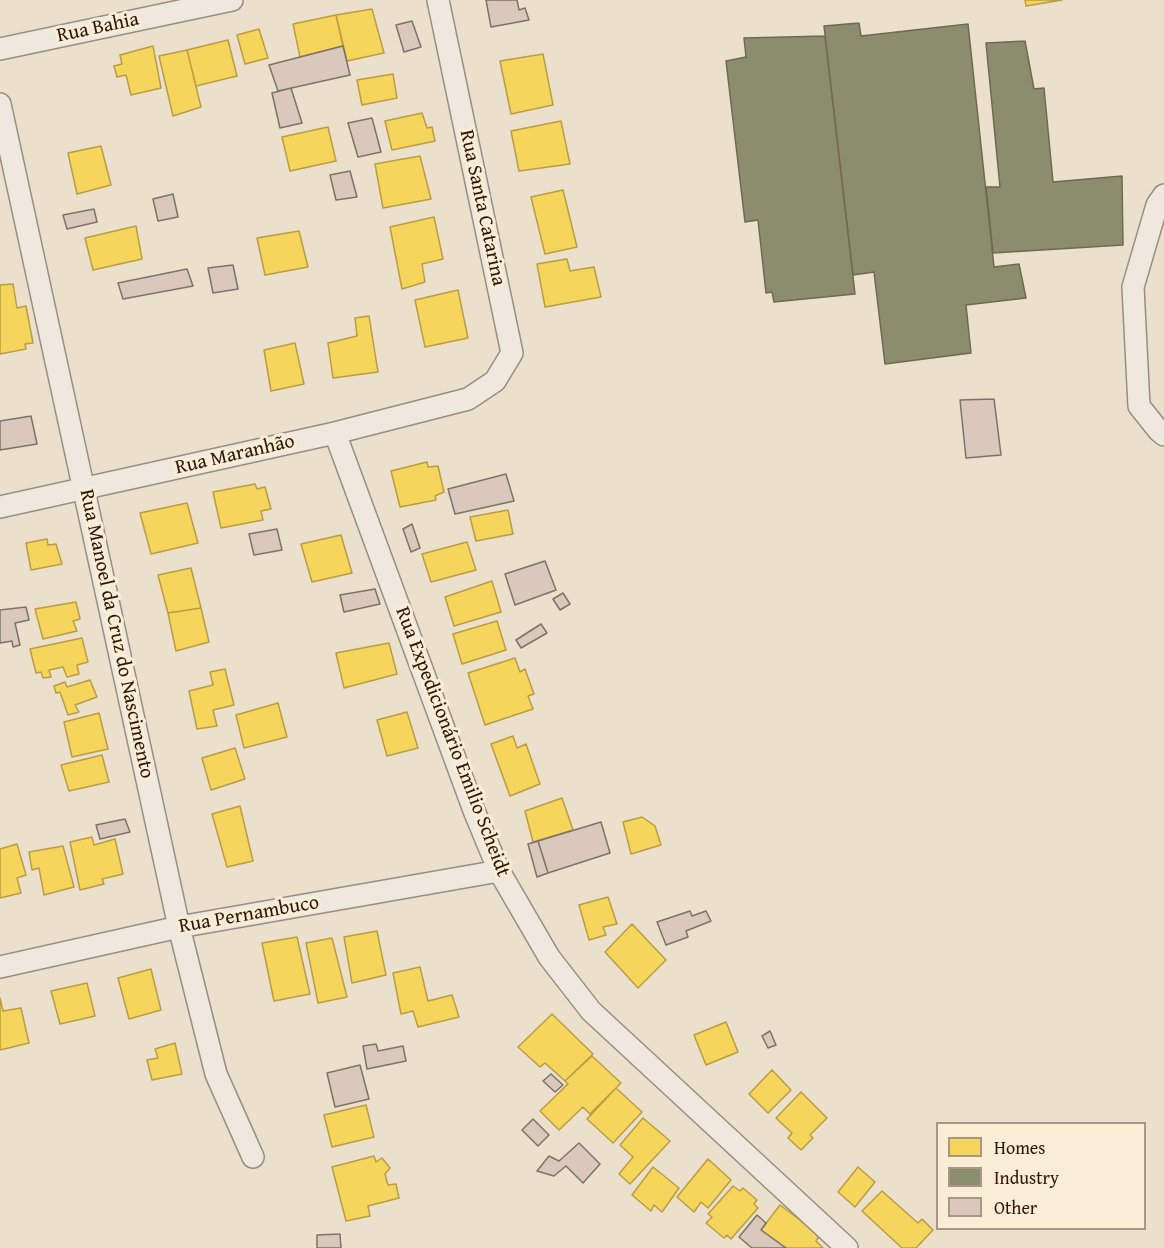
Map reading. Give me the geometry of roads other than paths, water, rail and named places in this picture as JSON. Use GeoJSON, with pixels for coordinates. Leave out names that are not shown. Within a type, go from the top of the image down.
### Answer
{"type":"FeatureCollection","features":[{"type":"Feature","properties":{"kind":"street","name":"Rua Bahia"},"geometry":{"type":"LineString","coordinates":[[0,49],[232,0]]}},
{"type":"Feature","properties":{"kind":"street","name":"Rua Santa Catarina"},"geometry":{"type":"LineString","coordinates":[[438,0],[512,353],[495,381],[468,399]]}},
{"type":"Feature","properties":{"kind":"street","name":"Rua Manoel da Cruz do Nascimento"},"geometry":{"type":"LineString","coordinates":[[0,104],[179,927],[216,1074],[253,1157]]}},
{"type":"Feature","properties":{"kind":"street"},"geometry":{"type":"LineString","coordinates":[[1164,195],[1157,205],[1133,287],[1139,406],[1164,435]]}},
{"type":"Feature","properties":{"kind":"street","name":"Rua Maranhão"},"geometry":{"type":"LineString","coordinates":[[0,507],[334,433],[468,399]]}},
{"type":"Feature","properties":{"kind":"street","name":"Rua Expedicionário Emilio Scheidt"},"geometry":{"type":"LineString","coordinates":[[334,433],[475,813],[499,871],[549,957],[591,1011],[845,1247]]}},
{"type":"Feature","properties":{"kind":"street","name":"Rua Pernambuco"},"geometry":{"type":"LineString","coordinates":[[0,967],[179,927],[499,871]]}}]}
